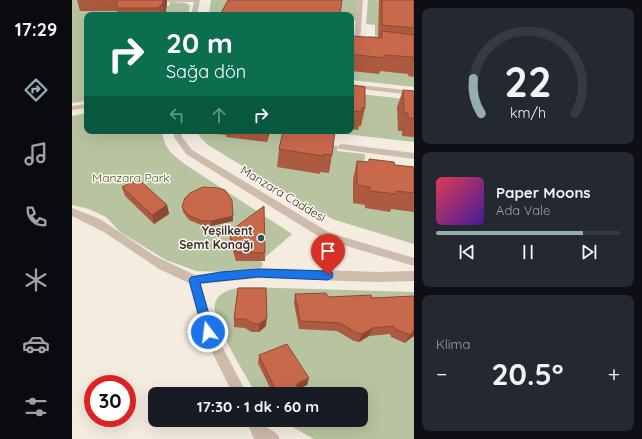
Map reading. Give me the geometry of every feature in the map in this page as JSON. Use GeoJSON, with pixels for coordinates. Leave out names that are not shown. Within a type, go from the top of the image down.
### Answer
{"type":"FeatureCollection","features":[{"type":"Feature","properties":{"kind":"street"},"geometry":{"type":"LineString","coordinates":[[148,0],[197,0],[195,12]]}},
{"type":"Feature","properties":{"kind":"street"},"geometry":{"type":"LineString","coordinates":[[360,0],[354,42],[364,43]]}},
{"type":"Feature","properties":{"kind":"street"},"geometry":{"type":"LineString","coordinates":[[354,86],[414,93]]}},
{"type":"Feature","properties":{"kind":"street"},"geometry":{"type":"LineString","coordinates":[[72,108],[84,106]]}},
{"type":"Feature","properties":{"kind":"street","name":"Manzara Caddesi"},"geometry":{"type":"LineString","coordinates":[[178,134],[178,138],[189,152],[327,236],[414,262]]}},
{"type":"Feature","properties":{"kind":"street"},"geometry":{"type":"LineString","coordinates":[[342,147],[414,156]]}},
{"type":"Feature","properties":{"kind":"street"},"geometry":{"type":"LineString","coordinates":[[72,212],[82,214],[162,266],[194,280],[258,273],[378,277],[414,276]]}},
{"type":"Feature","properties":{"kind":"street"},"geometry":{"type":"LineString","coordinates":[[194,280],[208,332],[236,387]]}},
{"type":"Feature","properties":{"kind":"street"},"geometry":{"type":"LineString","coordinates":[[257,430],[273,439]]}},
{"type":"Feature","properties":{"kind":"green space"},"geometry":{"type":"Polygon","coordinates":[[[72,0],[124,0],[122,6],[169,6],[170,2],[186,3],[190,6],[189,12],[84,12],[84,101],[72,103],[72,0]]]}},
{"type":"Feature","properties":{"kind":"green space"},"geometry":{"type":"Polygon","coordinates":[[[211,0],[357,0],[356,20],[354,21],[354,12],[209,12],[211,0]]]}},
{"type":"Feature","properties":{"kind":"green space"},"geometry":{"type":"Polygon","coordinates":[[[368,0],[414,0],[414,45],[368,39],[368,36],[375,36],[375,25],[366,24],[368,0]]]}},
{"type":"Feature","properties":{"kind":"green space"},"geometry":{"type":"Polygon","coordinates":[[[354,49],[414,50],[414,87],[354,80],[354,49]]]}},
{"type":"Feature","properties":{"kind":"green space"},"geometry":{"type":"Polygon","coordinates":[[[354,93],[414,100],[414,142],[344,134],[354,134],[354,93]]]}},
{"type":"Feature","properties":{"kind":"green space","name":"Manzara Park"},"geometry":{"type":"Polygon","coordinates":[[[84,114],[84,134],[162,134],[170,151],[186,165],[292,234],[261,261],[263,264],[258,273],[196,271],[166,260],[120,232],[106,217],[89,209],[72,205],[72,116],[84,114]]]}},
{"type":"Feature","properties":{"kind":"green space"},"geometry":{"type":"Polygon","coordinates":[[[198,134],[327,134],[325,145],[338,146],[337,151],[365,154],[364,164],[414,170],[414,244],[335,220],[316,211],[208,145],[198,134]]]}},
{"type":"Feature","properties":{"kind":"green space"},"geometry":{"type":"Polygon","coordinates":[[[242,287],[414,292],[414,439],[314,439],[293,427],[368,427],[368,387],[252,387],[218,323],[215,312],[216,300],[222,294],[242,287]]]}},
{"type":"Feature","properties":{"kind":"building"},"geometry":{"type":"Polygon","coordinates":[[[118,0],[163,0],[160,8],[116,8],[118,0]]]}},
{"type":"Feature","properties":{"kind":"building"},"geometry":{"type":"Polygon","coordinates":[[[228,0],[342,0],[340,12],[222,12],[228,0]]]}},
{"type":"Feature","properties":{"kind":"building"},"geometry":{"type":"Polygon","coordinates":[[[382,0],[414,0],[414,28],[382,25],[382,0]]]}},
{"type":"Feature","properties":{"kind":"building"},"geometry":{"type":"Polygon","coordinates":[[[382,31],[414,35],[414,59],[413,57],[384,55],[383,58],[354,54],[354,36],[382,38],[382,31]]]}},
{"type":"Feature","properties":{"kind":"building"},"geometry":{"type":"Polygon","coordinates":[[[354,85],[365,87],[365,108],[362,108],[362,112],[354,111],[354,85]]]}},
{"type":"Feature","properties":{"kind":"building"},"geometry":{"type":"Polygon","coordinates":[[[403,90],[414,91],[414,119],[408,118],[408,113],[404,113],[403,90]]]}},
{"type":"Feature","properties":{"kind":"building"},"geometry":{"type":"Polygon","coordinates":[[[282,134],[335,134],[332,155],[323,154],[323,156],[279,149],[282,134]]]}},
{"type":"Feature","properties":{"kind":"building"},"geometry":{"type":"Polygon","coordinates":[[[369,159],[394,162],[395,165],[414,167],[414,193],[396,191],[396,194],[370,191],[370,187],[357,185],[357,161],[369,162],[369,159]]]}},
{"type":"Feature","properties":{"kind":"building"},"geometry":{"type":"Polygon","coordinates":[[[138,179],[167,205],[152,215],[122,187],[138,179]]]}},
{"type":"Feature","properties":{"kind":"building"},"geometry":{"type":"Polygon","coordinates":[[[203,187],[225,190],[232,200],[233,216],[211,221],[202,221],[188,215],[182,207],[185,198],[190,193],[203,187]]]}},
{"type":"Feature","properties":{"kind":"building"},"geometry":{"type":"Polygon","coordinates":[[[264,206],[265,253],[235,252],[229,232],[264,206]]]}},
{"type":"Feature","properties":{"kind":"building"},"geometry":{"type":"Polygon","coordinates":[[[238,288],[266,288],[267,318],[259,324],[251,323],[246,319],[234,319],[238,288]]]}},
{"type":"Feature","properties":{"kind":"building"},"geometry":{"type":"Polygon","coordinates":[[[326,293],[328,297],[371,295],[372,298],[414,296],[414,331],[410,335],[395,329],[394,326],[373,328],[362,334],[357,333],[340,323],[300,321],[295,294],[326,293]]]}},
{"type":"Feature","properties":{"kind":"building"},"geometry":{"type":"Polygon","coordinates":[[[287,344],[309,378],[298,383],[296,387],[274,387],[259,355],[287,344]]]}},
{"type":"Feature","properties":{"kind":"place","name":"Yeşilkent Semt Konağı"},"geometry":{"type":"Point","coordinates":[261,238]}},
{"type":"Feature","properties":{"kind":"route"},"geometry":{"type":"LineString","coordinates":[[208,332],[194,280],[258,273],[328,275]]}}]}
